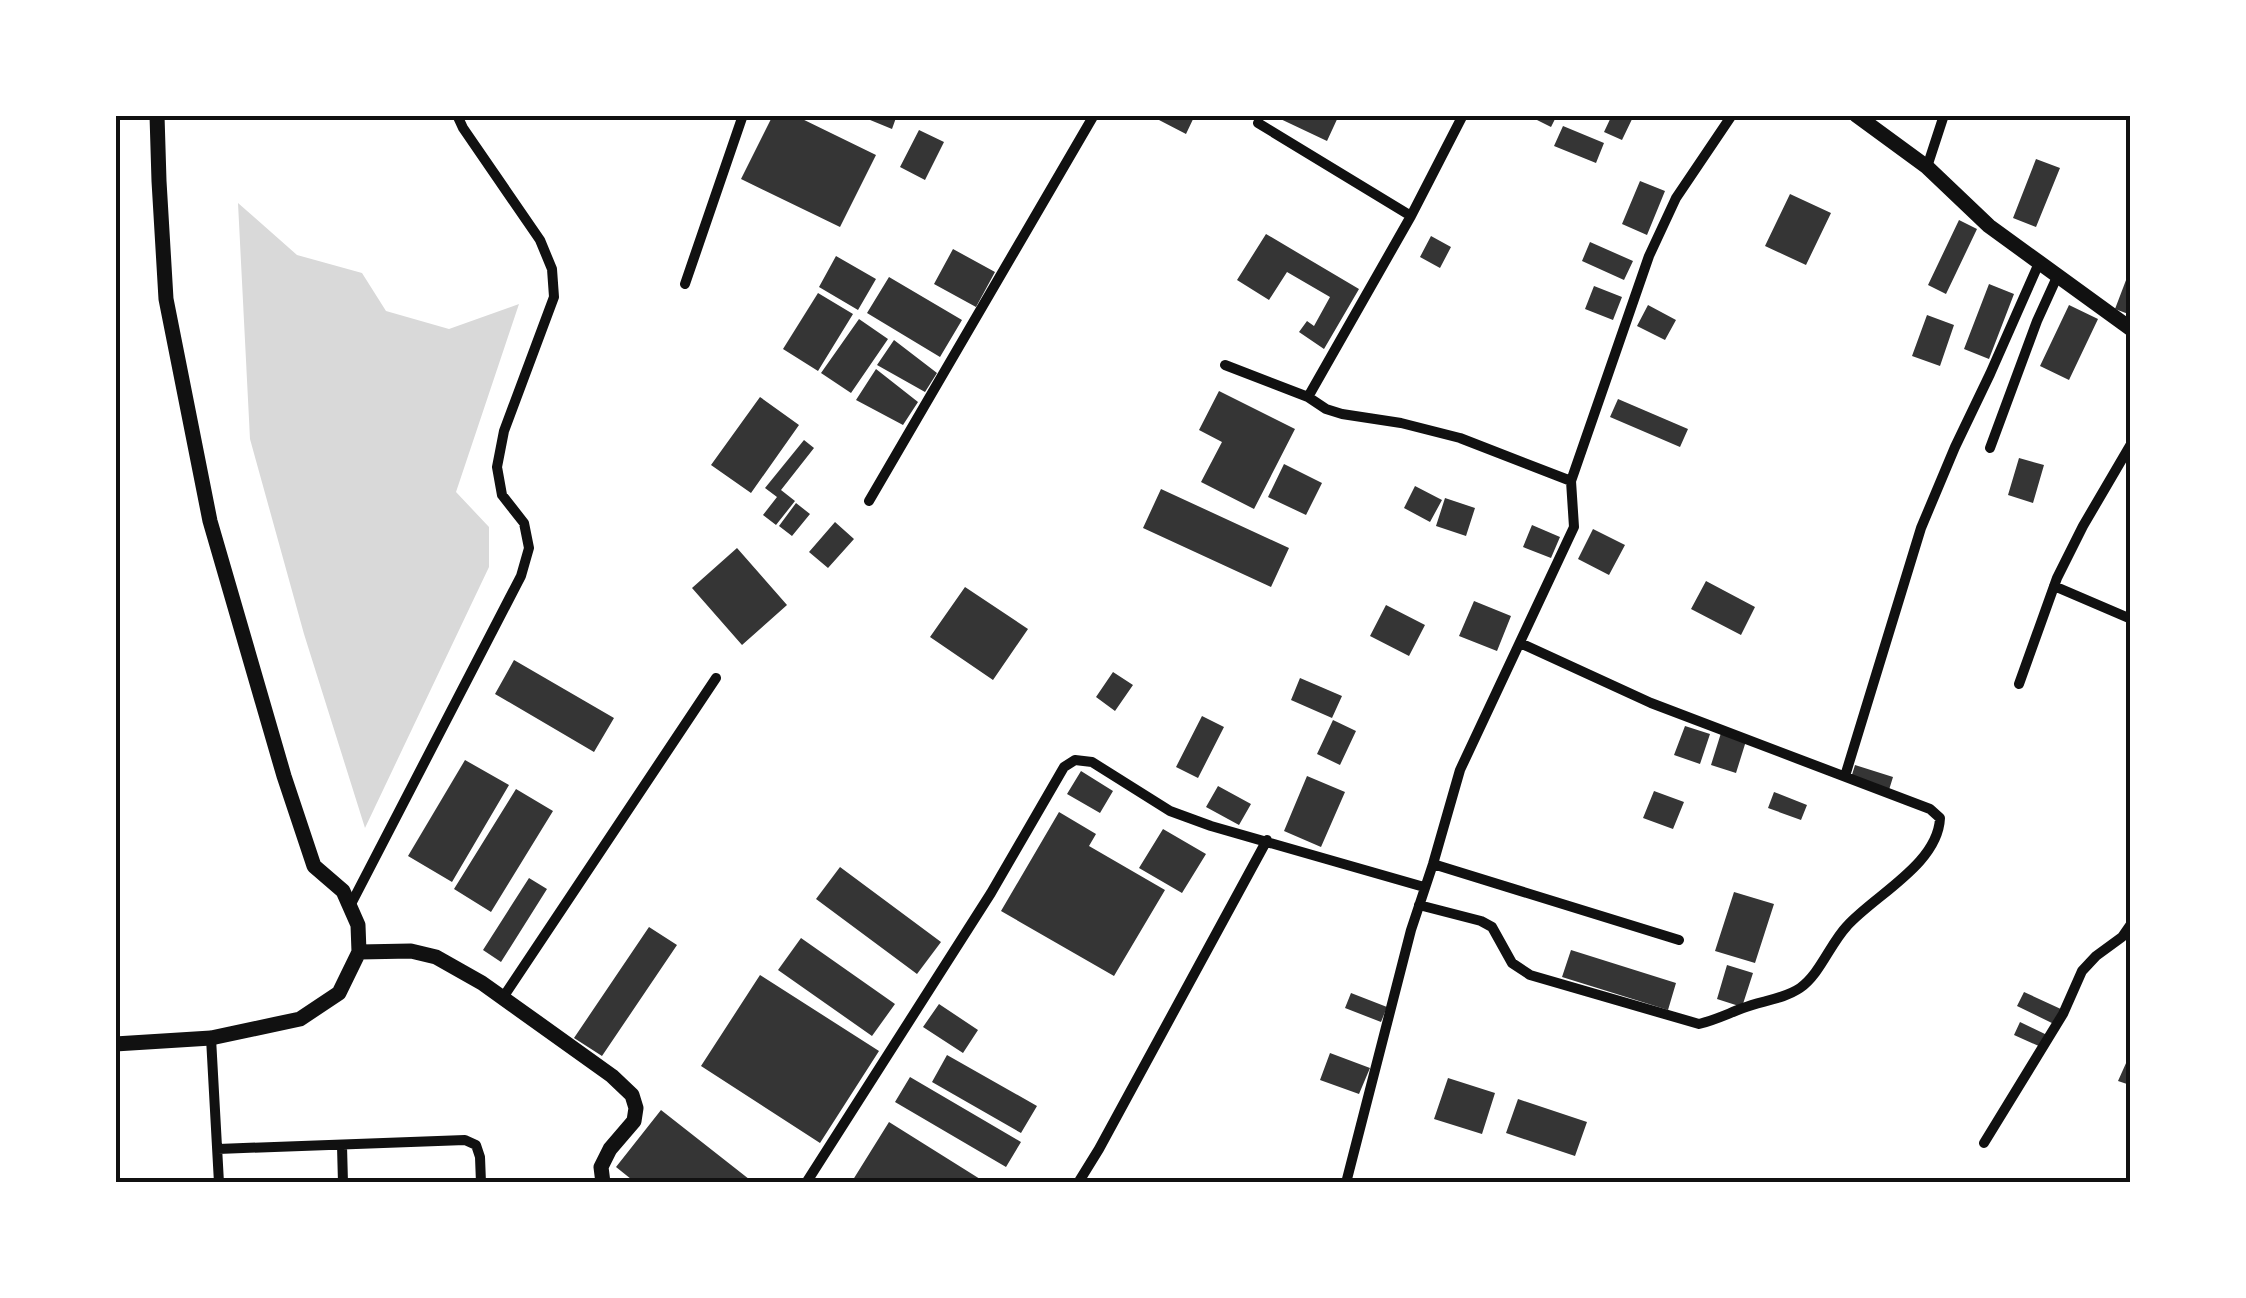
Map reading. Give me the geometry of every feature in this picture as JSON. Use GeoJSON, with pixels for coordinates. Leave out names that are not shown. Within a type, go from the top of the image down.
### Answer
{"type":"FeatureCollection","features":[{"type":"Feature","properties":{"kind":"street"},"geometry":{"type":"LineString","coordinates":[[115,1044],[211,1038],[300,1018],[339,993],[359,952],[358,926],[343,892],[314,866],[210,521],[166,299],[158,115]]}},
{"type":"Feature","properties":{"kind":"street"},"geometry":{"type":"LineString","coordinates":[[350,906],[521,576],[530,548],[524,523],[502,495],[497,467],[504,432],[554,296],[552,268],[540,240],[457,115]]}},
{"type":"Feature","properties":{"kind":"street"},"geometry":{"type":"LineString","coordinates":[[685,284],[743,115]]}},
{"type":"Feature","properties":{"kind":"street"},"geometry":{"type":"LineString","coordinates":[[869,500],[1094,115]]}},
{"type":"Feature","properties":{"kind":"street"},"geometry":{"type":"LineString","coordinates":[[1308,397],[1411,216],[1463,115]]}},
{"type":"Feature","properties":{"kind":"street"},"geometry":{"type":"LineString","coordinates":[[1346,1183],[1419,905],[1460,770],[1574,527],[1571,481],[1655,243],[1676,198],[1732,115]]}},
{"type":"Feature","properties":{"kind":"street"},"geometry":{"type":"LineString","coordinates":[[1856,115],[1926,168],[1989,226],[2131,329]]}},
{"type":"Feature","properties":{"kind":"street"},"geometry":{"type":"LineString","coordinates":[[1926,168],[1944,115]]}},
{"type":"Feature","properties":{"kind":"street"},"geometry":{"type":"LineString","coordinates":[[1258,122],[1411,216]]}},
{"type":"Feature","properties":{"kind":"street"},"geometry":{"type":"LineString","coordinates":[[1845,776],[1921,528],[2039,263]]}},
{"type":"Feature","properties":{"kind":"street"},"geometry":{"type":"LineString","coordinates":[[1990,448],[2057,277]]}},
{"type":"Feature","properties":{"kind":"street"},"geometry":{"type":"LineString","coordinates":[[1225,365],[1308,397],[1326,409],[1460,438],[1571,481]]}},
{"type":"Feature","properties":{"kind":"street"},"geometry":{"type":"LineString","coordinates":[[2019,684],[2054,586],[2083,526],[2131,444]]}},
{"type":"Feature","properties":{"kind":"street"},"geometry":{"type":"LineString","coordinates":[[2054,586],[2131,619]]}},
{"type":"Feature","properties":{"kind":"street"},"geometry":{"type":"LineString","coordinates":[[1419,905],[1492,927],[1512,962],[1530,975],[1699,1024],[1792,993],[1806,984],[1845,928],[1900,883],[1939,833],[1940,818],[1930,810],[1651,703],[1520,642]]}},
{"type":"Feature","properties":{"kind":"street"},"geometry":{"type":"LineString","coordinates":[[502,999],[716,678]]}},
{"type":"Feature","properties":{"kind":"street"},"geometry":{"type":"LineString","coordinates":[[806,1183],[991,893],[1064,766],[1074,760],[1092,762],[1170,811],[1211,826],[1424,887]]}},
{"type":"Feature","properties":{"kind":"street"},"geometry":{"type":"LineString","coordinates":[[1078,1183],[1266,840]]}},
{"type":"Feature","properties":{"kind":"street"},"geometry":{"type":"LineString","coordinates":[[1433,864],[1679,940]]}},
{"type":"Feature","properties":{"kind":"street"},"geometry":{"type":"LineString","coordinates":[[1984,1143],[2053,1032],[2082,971],[2122,937],[2131,924]]}},
{"type":"Feature","properties":{"kind":"street"},"geometry":{"type":"LineString","coordinates":[[359,952],[411,951],[436,957],[482,983],[612,1076],[632,1096],[636,1108],[634,1121],[600,1166],[603,1183]]}},
{"type":"Feature","properties":{"kind":"street"},"geometry":{"type":"LineString","coordinates":[[211,1038],[219,1183]]}},
{"type":"Feature","properties":{"kind":"street"},"geometry":{"type":"LineString","coordinates":[[218,1149],[464,1140],[476,1145],[481,1183]]}},
{"type":"Feature","properties":{"kind":"street"},"geometry":{"type":"LineString","coordinates":[[342,1146],[344,1183]]}},
{"type":"Feature","properties":{"kind":"shaded area"},"geometry":{"type":"Polygon","coordinates":[[[238,203],[297,255],[362,273],[386,311],[449,329],[519,304],[456,492],[489,527],[489,567],[365,828],[304,634],[250,439],[238,203]]]}},
{"type":"Feature","properties":{"kind":"building"},"geometry":{"type":"Polygon","coordinates":[[[773,115],[794,115],[876,155],[840,227],[741,179],[773,115]]]}},
{"type":"Feature","properties":{"kind":"building"},"geometry":{"type":"Polygon","coordinates":[[[858,115],[897,115],[892,129],[858,115]]]}},
{"type":"Feature","properties":{"kind":"building"},"geometry":{"type":"Polygon","coordinates":[[[1161,115],[1195,115],[1186,134],[1159,120],[1161,115]]]}},
{"type":"Feature","properties":{"kind":"building"},"geometry":{"type":"Polygon","coordinates":[[[1272,115],[1339,115],[1327,141],[1272,115]]]}},
{"type":"Feature","properties":{"kind":"building"},"geometry":{"type":"Polygon","coordinates":[[[1527,115],[1557,115],[1551,127],[1527,115]]]}},
{"type":"Feature","properties":{"kind":"building"},"geometry":{"type":"Polygon","coordinates":[[[1612,115],[1634,115],[1622,140],[1604,132],[1612,115]]]}},
{"type":"Feature","properties":{"kind":"building"},"geometry":{"type":"Polygon","coordinates":[[[1563,126],[1604,143],[1596,163],[1554,146],[1563,126]]]}},
{"type":"Feature","properties":{"kind":"building"},"geometry":{"type":"Polygon","coordinates":[[[919,130],[944,142],[925,180],[900,167],[919,130]]]}},
{"type":"Feature","properties":{"kind":"building"},"geometry":{"type":"Polygon","coordinates":[[[2036,159],[2060,168],[2036,227],[2013,218],[2036,159]]]}},
{"type":"Feature","properties":{"kind":"building"},"geometry":{"type":"Polygon","coordinates":[[[1640,181],[1665,191],[1647,235],[1622,224],[1640,181]]]}},
{"type":"Feature","properties":{"kind":"building"},"geometry":{"type":"Polygon","coordinates":[[[1790,194],[1831,213],[1806,265],[1765,246],[1790,194]]]}},
{"type":"Feature","properties":{"kind":"building"},"geometry":{"type":"Polygon","coordinates":[[[1959,220],[1977,229],[1946,294],[1928,285],[1959,220]]]}},
{"type":"Feature","properties":{"kind":"building"},"geometry":{"type":"Polygon","coordinates":[[[1266,234],[1359,289],[1324,349],[1299,332],[1307,321],[1314,326],[1330,297],[1287,272],[1269,300],[1237,280],[1266,234]]]}},
{"type":"Feature","properties":{"kind":"building"},"geometry":{"type":"Polygon","coordinates":[[[1431,236],[1451,247],[1440,268],[1420,257],[1431,236]]]}},
{"type":"Feature","properties":{"kind":"building"},"geometry":{"type":"Polygon","coordinates":[[[1590,242],[1633,261],[1624,280],[1582,261],[1590,242]]]}},
{"type":"Feature","properties":{"kind":"building"},"geometry":{"type":"Polygon","coordinates":[[[953,249],[995,272],[976,307],[934,284],[953,249]]]}},
{"type":"Feature","properties":{"kind":"building"},"geometry":{"type":"Polygon","coordinates":[[[836,256],[876,279],[858,310],[819,287],[836,256]]]}},
{"type":"Feature","properties":{"kind":"building"},"geometry":{"type":"Polygon","coordinates":[[[2131,267],[2131,315],[2115,309],[2131,267]]]}},
{"type":"Feature","properties":{"kind":"building"},"geometry":{"type":"Polygon","coordinates":[[[889,277],[962,320],[940,357],[867,313],[889,277]]]}},
{"type":"Feature","properties":{"kind":"building"},"geometry":{"type":"Polygon","coordinates":[[[1989,284],[2014,294],[1989,359],[1964,349],[1989,284]]]}},
{"type":"Feature","properties":{"kind":"building"},"geometry":{"type":"Polygon","coordinates":[[[1594,286],[1622,297],[1613,320],[1585,309],[1594,286]]]}},
{"type":"Feature","properties":{"kind":"building"},"geometry":{"type":"Polygon","coordinates":[[[818,293],[853,314],[818,371],[783,349],[818,293]]]}},
{"type":"Feature","properties":{"kind":"building"},"geometry":{"type":"Polygon","coordinates":[[[1648,305],[1676,320],[1665,340],[1637,326],[1648,305]]]}},
{"type":"Feature","properties":{"kind":"building"},"geometry":{"type":"Polygon","coordinates":[[[2069,305],[2098,319],[2069,380],[2040,366],[2069,305]]]}},
{"type":"Feature","properties":{"kind":"building"},"geometry":{"type":"Polygon","coordinates":[[[1927,315],[1954,325],[1940,366],[1912,356],[1927,315]]]}},
{"type":"Feature","properties":{"kind":"building"},"geometry":{"type":"Polygon","coordinates":[[[859,319],[888,339],[851,393],[821,373],[859,319]]]}},
{"type":"Feature","properties":{"kind":"building"},"geometry":{"type":"Polygon","coordinates":[[[894,340],[937,373],[925,392],[877,365],[894,340]]]}},
{"type":"Feature","properties":{"kind":"building"},"geometry":{"type":"Polygon","coordinates":[[[876,369],[918,402],[903,425],[856,400],[876,369]]]}},
{"type":"Feature","properties":{"kind":"building"},"geometry":{"type":"Polygon","coordinates":[[[1219,391],[1295,429],[1254,509],[1201,482],[1222,442],[1199,430],[1219,391]]]}},
{"type":"Feature","properties":{"kind":"building"},"geometry":{"type":"Polygon","coordinates":[[[760,397],[799,425],[751,493],[711,465],[760,397]]]}},
{"type":"Feature","properties":{"kind":"building"},"geometry":{"type":"Polygon","coordinates":[[[1618,399],[1688,429],[1680,447],[1610,417],[1618,399]]]}},
{"type":"Feature","properties":{"kind":"building"},"geometry":{"type":"Polygon","coordinates":[[[804,440],[814,448],[781,490],[795,501],[776,525],[763,515],[777,497],[765,488],[804,440]]]}},
{"type":"Feature","properties":{"kind":"building"},"geometry":{"type":"Polygon","coordinates":[[[2019,458],[2044,465],[2033,503],[2008,495],[2019,458]]]}},
{"type":"Feature","properties":{"kind":"building"},"geometry":{"type":"Polygon","coordinates":[[[1284,464],[1322,483],[1306,515],[1268,497],[1284,464]]]}},
{"type":"Feature","properties":{"kind":"building"},"geometry":{"type":"Polygon","coordinates":[[[1415,486],[1442,500],[1430,522],[1404,508],[1415,486]]]}},
{"type":"Feature","properties":{"kind":"building"},"geometry":{"type":"Polygon","coordinates":[[[1161,489],[1289,548],[1271,587],[1143,528],[1161,489]]]}},
{"type":"Feature","properties":{"kind":"building"},"geometry":{"type":"Polygon","coordinates":[[[1445,498],[1475,508],[1466,536],[1436,526],[1445,498]]]}},
{"type":"Feature","properties":{"kind":"building"},"geometry":{"type":"Polygon","coordinates":[[[796,503],[810,514],[792,536],[779,526],[796,503]]]}},
{"type":"Feature","properties":{"kind":"building"},"geometry":{"type":"Polygon","coordinates":[[[835,522],[854,539],[828,568],[809,552],[835,522]]]}},
{"type":"Feature","properties":{"kind":"building"},"geometry":{"type":"Polygon","coordinates":[[[1532,525],[1560,537],[1551,558],[1523,547],[1532,525]]]}},
{"type":"Feature","properties":{"kind":"building"},"geometry":{"type":"Polygon","coordinates":[[[1593,529],[1625,545],[1609,575],[1578,559],[1593,529]]]}},
{"type":"Feature","properties":{"kind":"building"},"geometry":{"type":"Polygon","coordinates":[[[737,548],[787,605],[742,645],[692,588],[737,548]]]}},
{"type":"Feature","properties":{"kind":"building"},"geometry":{"type":"Polygon","coordinates":[[[1706,581],[1755,607],[1741,635],[1691,609],[1706,581]]]}},
{"type":"Feature","properties":{"kind":"building"},"geometry":{"type":"Polygon","coordinates":[[[965,587],[1028,629],[993,680],[930,637],[965,587]]]}},
{"type":"Feature","properties":{"kind":"building"},"geometry":{"type":"Polygon","coordinates":[[[1474,601],[1511,616],[1497,651],[1459,636],[1474,601]]]}},
{"type":"Feature","properties":{"kind":"building"},"geometry":{"type":"Polygon","coordinates":[[[1386,605],[1425,625],[1409,656],[1370,636],[1386,605]]]}},
{"type":"Feature","properties":{"kind":"building"},"geometry":{"type":"Polygon","coordinates":[[[514,660],[614,718],[594,752],[495,694],[514,660]]]}},
{"type":"Feature","properties":{"kind":"building"},"geometry":{"type":"Polygon","coordinates":[[[1113,672],[1133,685],[1115,711],[1096,697],[1113,672]]]}},
{"type":"Feature","properties":{"kind":"building"},"geometry":{"type":"Polygon","coordinates":[[[1300,678],[1342,696],[1332,718],[1291,700],[1300,678]]]}},
{"type":"Feature","properties":{"kind":"building"},"geometry":{"type":"Polygon","coordinates":[[[1202,716],[1224,727],[1198,778],[1176,767],[1202,716]]]}},
{"type":"Feature","properties":{"kind":"building"},"geometry":{"type":"Polygon","coordinates":[[[1333,720],[1356,731],[1340,765],[1317,754],[1333,720]]]}},
{"type":"Feature","properties":{"kind":"building"},"geometry":{"type":"Polygon","coordinates":[[[1685,726],[1710,734],[1700,764],[1674,755],[1685,726]]]}},
{"type":"Feature","properties":{"kind":"building"},"geometry":{"type":"Polygon","coordinates":[[[1721,733],[1746,741],[1736,773],[1711,765],[1721,733]]]}},
{"type":"Feature","properties":{"kind":"building"},"geometry":{"type":"Polygon","coordinates":[[[465,760],[509,785],[452,882],[408,856],[465,760]]]}},
{"type":"Feature","properties":{"kind":"building"},"geometry":{"type":"Polygon","coordinates":[[[1855,765],[1893,777],[1889,790],[1851,778],[1855,765]]]}},
{"type":"Feature","properties":{"kind":"building"},"geometry":{"type":"Polygon","coordinates":[[[1081,771],[1113,791],[1100,813],[1067,794],[1081,771]]]}},
{"type":"Feature","properties":{"kind":"building"},"geometry":{"type":"Polygon","coordinates":[[[1307,776],[1345,792],[1321,847],[1284,831],[1307,776]]]}},
{"type":"Feature","properties":{"kind":"building"},"geometry":{"type":"Polygon","coordinates":[[[1218,786],[1251,804],[1239,825],[1206,807],[1218,786]]]}},
{"type":"Feature","properties":{"kind":"building"},"geometry":{"type":"Polygon","coordinates":[[[516,789],[553,811],[491,912],[454,889],[516,789]]]}},
{"type":"Feature","properties":{"kind":"building"},"geometry":{"type":"Polygon","coordinates":[[[1654,791],[1684,802],[1673,829],[1643,818],[1654,791]]]}},
{"type":"Feature","properties":{"kind":"building"},"geometry":{"type":"Polygon","coordinates":[[[1774,792],[1807,805],[1801,820],[1768,808],[1774,792]]]}},
{"type":"Feature","properties":{"kind":"building"},"geometry":{"type":"Polygon","coordinates":[[[1059,812],[1096,834],[1089,846],[1165,890],[1114,976],[1001,911],[1059,812]]]}},
{"type":"Feature","properties":{"kind":"building"},"geometry":{"type":"Polygon","coordinates":[[[1163,829],[1206,854],[1182,893],[1139,868],[1163,829]]]}},
{"type":"Feature","properties":{"kind":"building"},"geometry":{"type":"Polygon","coordinates":[[[840,867],[941,942],[917,974],[816,899],[840,867]]]}},
{"type":"Feature","properties":{"kind":"building"},"geometry":{"type":"Polygon","coordinates":[[[529,878],[547,889],[501,962],[483,950],[529,878]]]}},
{"type":"Feature","properties":{"kind":"building"},"geometry":{"type":"Polygon","coordinates":[[[1734,892],[1774,904],[1755,963],[1715,951],[1734,892]]]}},
{"type":"Feature","properties":{"kind":"building"},"geometry":{"type":"Polygon","coordinates":[[[649,927],[677,945],[602,1056],[574,1038],[649,927]]]}},
{"type":"Feature","properties":{"kind":"building"},"geometry":{"type":"Polygon","coordinates":[[[801,938],[895,1004],[872,1036],[778,970],[801,938]]]}},
{"type":"Feature","properties":{"kind":"building"},"geometry":{"type":"Polygon","coordinates":[[[1571,950],[1676,983],[1668,1010],[1562,977],[1571,950]]]}},
{"type":"Feature","properties":{"kind":"building"},"geometry":{"type":"Polygon","coordinates":[[[1727,965],[1753,973],[1742,1007],[1717,999],[1727,965]]]}},
{"type":"Feature","properties":{"kind":"building"},"geometry":{"type":"Polygon","coordinates":[[[760,975],[879,1051],[820,1143],[701,1066],[760,975]]]}},
{"type":"Feature","properties":{"kind":"building"},"geometry":{"type":"Polygon","coordinates":[[[2024,992],[2063,1010],[2056,1025],[2017,1006],[2024,992]]]}},
{"type":"Feature","properties":{"kind":"building"},"geometry":{"type":"Polygon","coordinates":[[[1351,993],[1387,1007],[1381,1022],[1345,1008],[1351,993]]]}},
{"type":"Feature","properties":{"kind":"building"},"geometry":{"type":"Polygon","coordinates":[[[939,1004],[978,1030],[963,1053],[923,1027],[939,1004]]]}},
{"type":"Feature","properties":{"kind":"building"},"geometry":{"type":"Polygon","coordinates":[[[2020,1022],[2047,1035],[2041,1047],[2014,1035],[2020,1022]]]}},
{"type":"Feature","properties":{"kind":"building"},"geometry":{"type":"Polygon","coordinates":[[[2131,1052],[2131,1075],[2127,1084],[2118,1081],[2131,1052]]]}},
{"type":"Feature","properties":{"kind":"building"},"geometry":{"type":"Polygon","coordinates":[[[1330,1053],[1370,1068],[1359,1094],[1320,1080],[1330,1053]]]}},
{"type":"Feature","properties":{"kind":"building"},"geometry":{"type":"Polygon","coordinates":[[[947,1055],[1037,1106],[1021,1133],[932,1082],[947,1055]]]}},
{"type":"Feature","properties":{"kind":"building"},"geometry":{"type":"Polygon","coordinates":[[[910,1077],[1021,1142],[1006,1167],[895,1102],[910,1077]]]}},
{"type":"Feature","properties":{"kind":"building"},"geometry":{"type":"Polygon","coordinates":[[[1448,1078],[1495,1093],[1482,1134],[1434,1119],[1448,1078]]]}},
{"type":"Feature","properties":{"kind":"building"},"geometry":{"type":"Polygon","coordinates":[[[1518,1099],[1587,1122],[1575,1156],[1506,1133],[1518,1099]]]}},
{"type":"Feature","properties":{"kind":"building"},"geometry":{"type":"Polygon","coordinates":[[[661,1110],[754,1183],[636,1183],[616,1167],[661,1110]]]}},
{"type":"Feature","properties":{"kind":"building"},"geometry":{"type":"Polygon","coordinates":[[[889,1122],[980,1179],[978,1183],[851,1183],[889,1122]]]}}]}
